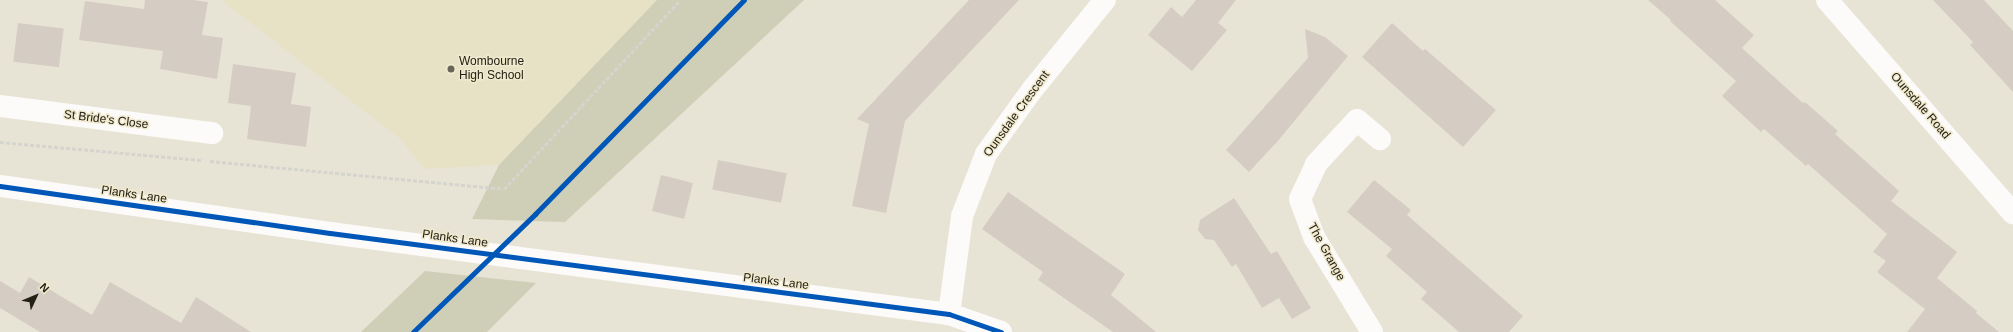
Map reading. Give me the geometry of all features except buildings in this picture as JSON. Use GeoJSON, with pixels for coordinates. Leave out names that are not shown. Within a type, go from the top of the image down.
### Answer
{"type":"FeatureCollection","features":[{"type":"Feature","properties":{"kind":"street","name":"Ounsdale Crescent"},"geometry":{"type":"LineString","coordinates":[[949,314],[962,216],[986,154],[1032,90],[1105,0]]}},
{"type":"Feature","properties":{"kind":"street","name":"Ounsdale Road"},"geometry":{"type":"LineString","coordinates":[[1827,0],[2013,213]]}},
{"type":"Feature","properties":{"kind":"street","name":"St Bride's Close"},"geometry":{"type":"LineString","coordinates":[[0,106],[212,133]]}},
{"type":"Feature","properties":{"kind":"street","name":"The Grange"},"geometry":{"type":"LineString","coordinates":[[1372,332],[1314,237],[1300,199],[1316,164],[1357,120],[1380,139]]}},
{"type":"Feature","properties":{"kind":"street","name":"Planks Lane"},"geometry":{"type":"LineString","coordinates":[[0,186],[361,237],[949,314],[1001,332]]}},
{"type":"Feature","properties":{"kind":"path"},"geometry":{"type":"LineString","coordinates":[[0,142],[504,188],[680,0]]}},
{"type":"Feature","properties":{"kind":"shaded area","name":"Wombourne High School"},"geometry":{"type":"Polygon","coordinates":[[[221,0],[657,0],[499,165],[425,169],[399,138],[221,0]]]}},
{"type":"Feature","properties":{"kind":"green space"},"geometry":{"type":"Polygon","coordinates":[[[657,0],[804,0],[565,222],[472,219],[499,165],[657,0]]]}},
{"type":"Feature","properties":{"kind":"green space"},"geometry":{"type":"Polygon","coordinates":[[[425,271],[536,283],[487,332],[361,332],[425,271]]]}},
{"type":"Feature","properties":{"kind":"cycle path"},"geometry":{"type":"LineString","coordinates":[[413,332],[535,214],[744,0]]}},
{"type":"Feature","properties":{"kind":"cycle path"},"geometry":{"type":"LineString","coordinates":[[0,186],[330,233],[949,314],[1001,332]]}},
{"type":"Feature","properties":{"kind":"place","name":"Wombourne High School"},"geometry":{"type":"Point","coordinates":[451,69]}}]}
